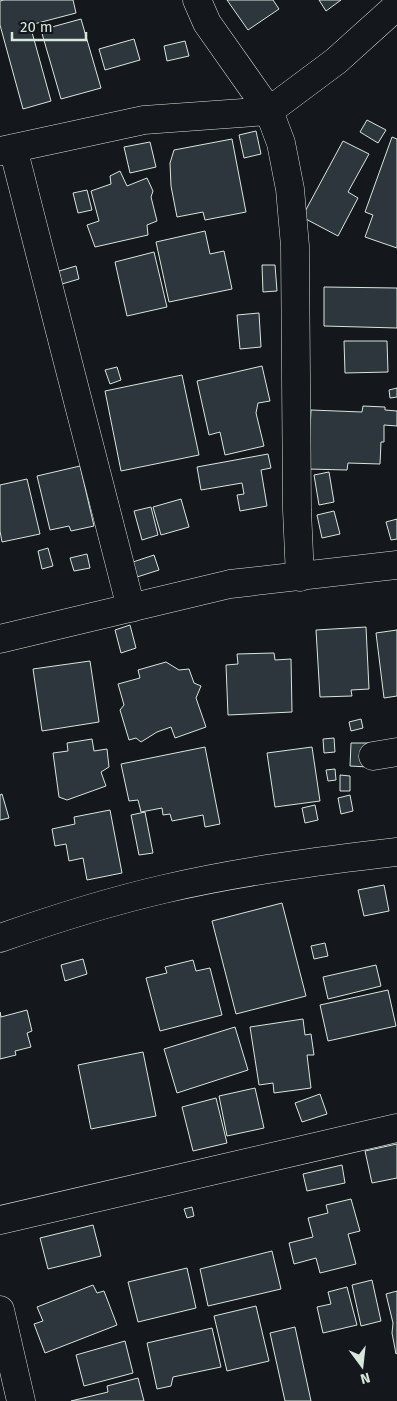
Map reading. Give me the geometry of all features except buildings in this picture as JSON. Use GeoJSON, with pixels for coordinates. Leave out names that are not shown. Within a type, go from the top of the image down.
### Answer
{"type":"FeatureCollection","features":[{"type":"Feature","properties":{"kind":"street"},"geometry":{"type":"LineString","coordinates":[[197,0],[207,23],[269,111],[281,143],[290,189],[295,246],[297,510],[300,577]]}},
{"type":"Feature","properties":{"kind":"street"},"geometry":{"type":"LineString","coordinates":[[131,608],[6,149],[144,120],[269,111],[336,61],[397,6]]}},
{"type":"Feature","properties":{"kind":"street"},"geometry":{"type":"LineString","coordinates":[[0,639],[230,584],[397,566]]}},
{"type":"Feature","properties":{"kind":"street"},"geometry":{"type":"LineString","coordinates":[[0,938],[75,912],[165,889],[296,864],[397,852]]}},
{"type":"Feature","properties":{"kind":"street"},"geometry":{"type":"LineString","coordinates":[[0,1220],[397,1128]]}},
{"type":"Feature","properties":{"kind":"street"},"geometry":{"type":"LineString","coordinates":[[0,1310],[22,1401]]}}]}
